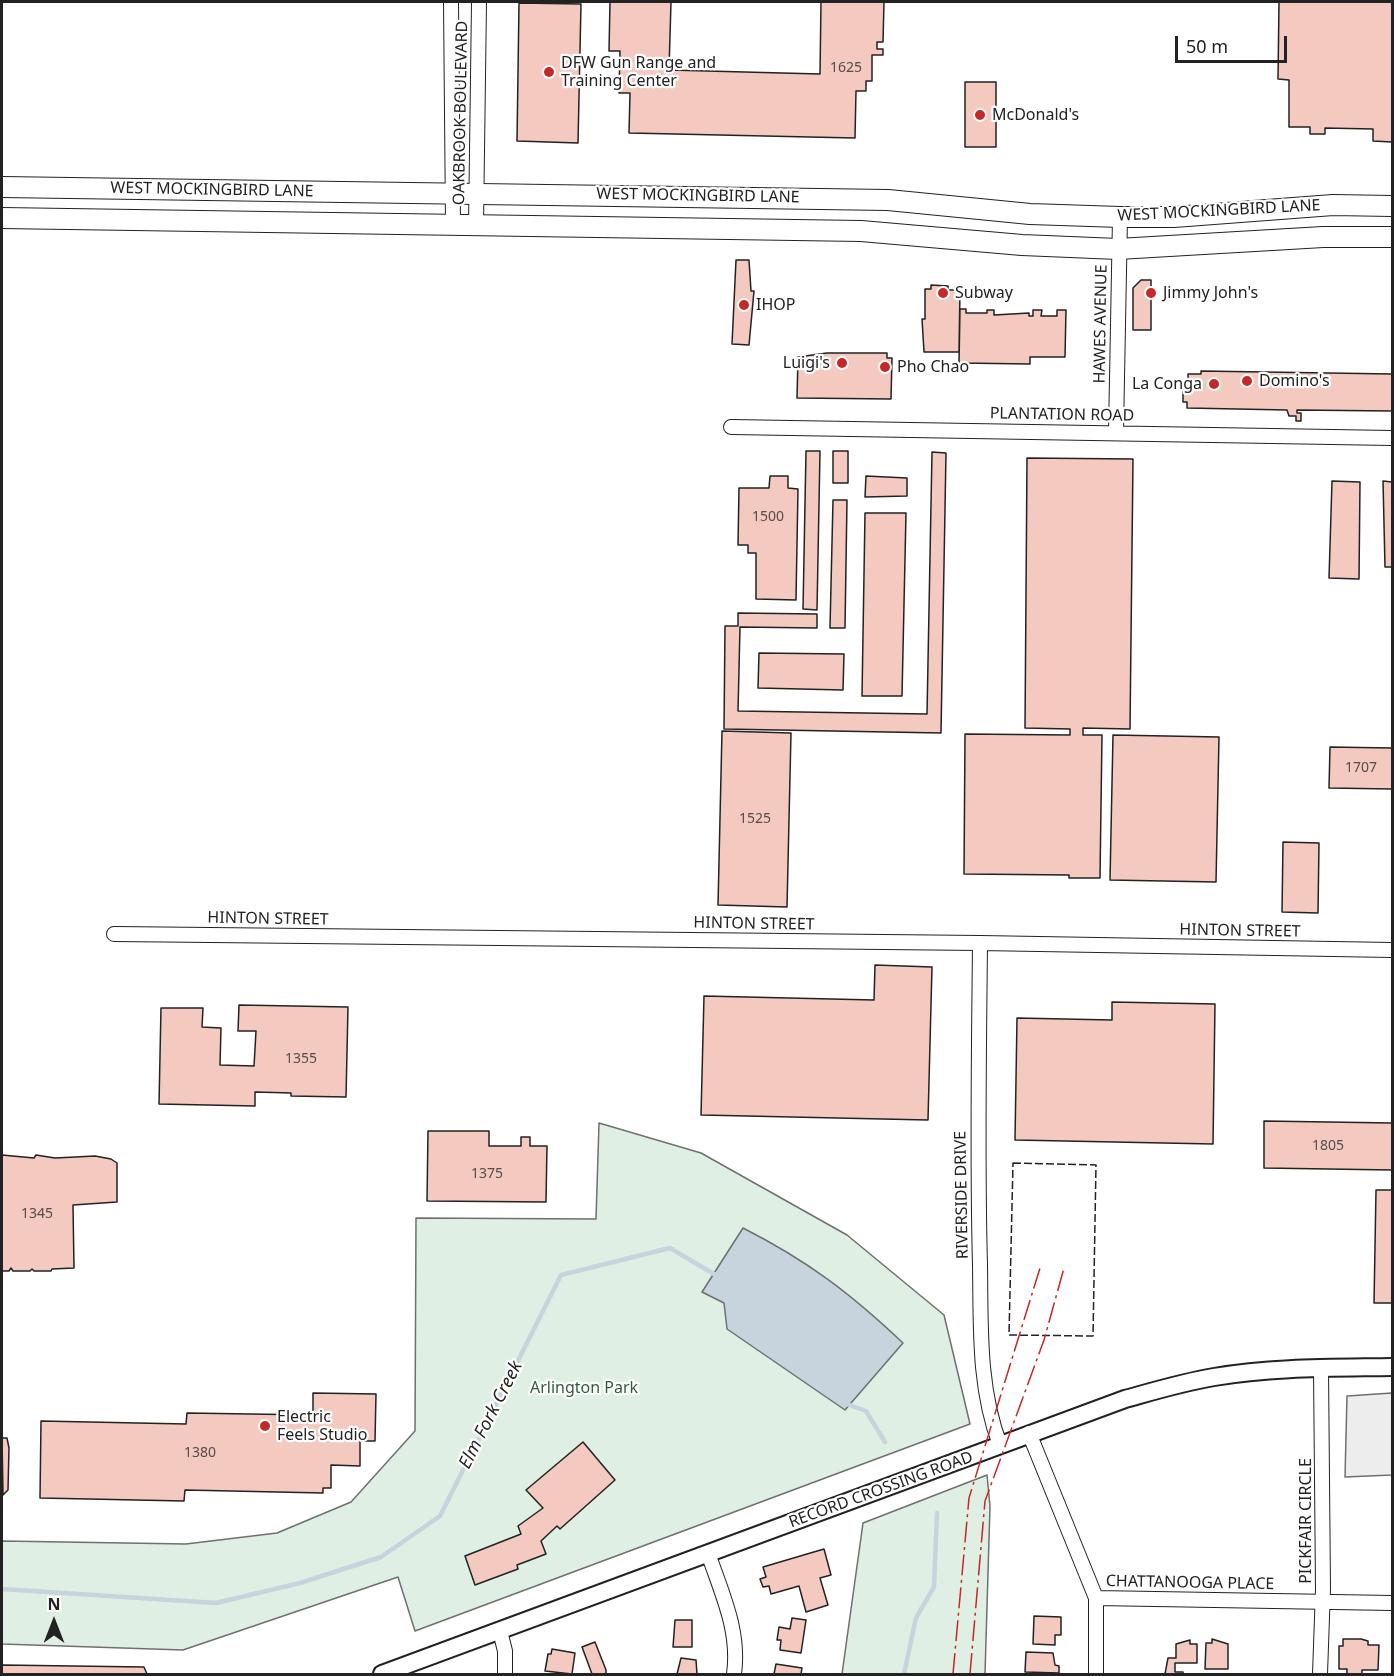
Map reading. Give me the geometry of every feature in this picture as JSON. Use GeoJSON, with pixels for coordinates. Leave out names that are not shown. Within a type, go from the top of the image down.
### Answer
{"type":"FeatureCollection","features":[{"type":"Feature","properties":{"kind":"main road","name":"WEST MOCKINGBIRD LANE"},"geometry":{"type":"LineString","coordinates":[[2,187],[898,200],[1030,214],[1120,217],[1182,216],[1333,205],[1392,206]]}},
{"type":"Feature","properties":{"kind":"main road"},"geometry":{"type":"LineString","coordinates":[[138,189],[138,219]]}},
{"type":"Feature","properties":{"kind":"main road"},"geometry":{"type":"LineString","coordinates":[[785,197],[785,230]]}},
{"type":"Feature","properties":{"kind":"main road","name":"WEST MOCKINGBIRD LANE"},"geometry":{"type":"LineString","coordinates":[[2,218],[861,231],[1022,245],[1118,249],[1323,237],[1392,237]]}},
{"type":"Feature","properties":{"kind":"street","name":"OAKBROOK BOULEVARD"},"geometry":{"type":"LineString","coordinates":[[451,2],[453,224]]}},
{"type":"Feature","properties":{"kind":"street","name":"OAKBROOK BOULEVARD"},"geometry":{"type":"LineString","coordinates":[[476,225],[478,2]]}},
{"type":"Feature","properties":{"kind":"street","name":"HAWES AVENUE"},"geometry":{"type":"LineString","coordinates":[[1116,432],[1120,217]]}},
{"type":"Feature","properties":{"kind":"street","name":"PLANTATION ROAD"},"geometry":{"type":"LineString","coordinates":[[731,427],[1392,438]]}},
{"type":"Feature","properties":{"kind":"street","name":"HINTON STREET"},"geometry":{"type":"LineString","coordinates":[[114,934],[980,942],[1392,951]]}},
{"type":"Feature","properties":{"kind":"street","name":"RIVERSIDE DRIVE"},"geometry":{"type":"LineString","coordinates":[[980,942],[977,1150],[982,1365],[988,1408],[999,1445]]}},
{"type":"Feature","properties":{"kind":"street","name":"RECORD CROSSING ROAD"},"geometry":{"type":"LineString","coordinates":[[382,1674],[1125,1399],[1212,1377],[1321,1368],[1392,1367]]}},
{"type":"Feature","properties":{"kind":"street","name":"PICKFAIR CIRCLE"},"geometry":{"type":"LineString","coordinates":[[1320,1674],[1323,1602],[1321,1368]]}},
{"type":"Feature","properties":{"kind":"street"},"geometry":{"type":"LineString","coordinates":[[1029,1433],[1095,1598],[1096,1674]]}},
{"type":"Feature","properties":{"kind":"street"},"geometry":{"type":"LineString","coordinates":[[708,1553],[735,1631],[737,1648],[734,1674]]}},
{"type":"Feature","properties":{"kind":"street","name":"CHATTANOOGA PLACE"},"geometry":{"type":"LineString","coordinates":[[1095,1598],[1392,1603]]}},
{"type":"Feature","properties":{"kind":"street"},"geometry":{"type":"LineString","coordinates":[[500,1631],[506,1651],[505,1674]]}},
{"type":"Feature","properties":{"kind":"green space","name":"Arlington Park"},"geometry":{"type":"Polygon","coordinates":[[[599,1123],[701,1153],[847,1235],[944,1315],[970,1424],[415,1631],[398,1577],[183,1650],[2,1644],[2,1541],[186,1544],[277,1533],[351,1502],[415,1431],[416,1218],[596,1219],[599,1123]]]}},
{"type":"Feature","properties":{"kind":"green space"},"geometry":{"type":"Polygon","coordinates":[[[987,1475],[990,1506],[985,1674],[842,1674],[863,1523],[987,1475]]]}},
{"type":"Feature","properties":{"kind":"shaded area"},"geometry":{"type":"Polygon","coordinates":[[[743,1228],[828,1279],[903,1343],[845,1410],[727,1329],[724,1303],[702,1292],[743,1228]]]}},
{"type":"Feature","properties":{"kind":"shaded area"},"geometry":{"type":"Polygon","coordinates":[[[1392,1393],[1392,1475],[1345,1477],[1347,1396],[1392,1393]]]}},
{"type":"Feature","properties":{"kind":"building"},"geometry":{"type":"Polygon","coordinates":[[[610,2],[671,2],[669,70],[820,74],[821,2],[884,2],[883,42],[877,42],[877,49],[883,49],[883,55],[872,55],[872,81],[866,81],[866,91],[856,91],[855,138],[629,133],[630,93],[619,93],[620,51],[609,51],[610,2]]]}},
{"type":"Feature","properties":{"kind":"building"},"geometry":{"type":"Polygon","coordinates":[[[1279,2],[1392,2],[1392,142],[1373,141],[1373,129],[1325,128],[1325,134],[1310,134],[1310,127],[1289,127],[1289,80],[1278,79],[1279,2]]]}},
{"type":"Feature","properties":{"kind":"building","name":"DFW Gun Range and Training Center"},"geometry":{"type":"Polygon","coordinates":[[[519,3],[581,4],[578,143],[517,141],[519,3]]]}},
{"type":"Feature","properties":{"kind":"building","name":"McDonald's"},"geometry":{"type":"Polygon","coordinates":[[[965,82],[996,82],[996,147],[965,147],[965,82]]]}},
{"type":"Feature","properties":{"kind":"building","name":"IHOP"},"geometry":{"type":"Polygon","coordinates":[[[736,260],[749,260],[751,291],[754,291],[749,345],[732,344],[736,260]]]}},
{"type":"Feature","properties":{"kind":"building"},"geometry":{"type":"Polygon","coordinates":[[[1141,280],[1151,280],[1151,330],[1133,330],[1133,288],[1141,280]]]}},
{"type":"Feature","properties":{"kind":"building"},"geometry":{"type":"Polygon","coordinates":[[[931,285],[948,286],[948,290],[960,290],[959,352],[924,352],[922,319],[925,319],[925,289],[931,289],[931,285]]]}},
{"type":"Feature","properties":{"kind":"building"},"geometry":{"type":"Polygon","coordinates":[[[960,309],[966,309],[966,313],[987,313],[987,310],[994,310],[994,315],[1029,313],[1029,316],[1033,316],[1033,310],[1042,310],[1041,316],[1057,316],[1057,310],[1066,310],[1065,357],[1030,357],[1030,364],[959,363],[960,309]]]}},
{"type":"Feature","properties":{"kind":"building"},"geometry":{"type":"Polygon","coordinates":[[[827,353],[887,353],[887,358],[892,358],[891,399],[797,398],[798,357],[827,353]]]}},
{"type":"Feature","properties":{"kind":"building"},"geometry":{"type":"Polygon","coordinates":[[[1201,371],[1392,374],[1392,411],[1297,410],[1297,413],[1301,413],[1301,421],[1296,421],[1296,416],[1289,416],[1287,410],[1187,408],[1187,402],[1183,402],[1183,382],[1188,382],[1188,374],[1201,374],[1201,371]]]}},
{"type":"Feature","properties":{"kind":"building"},"geometry":{"type":"Polygon","coordinates":[[[806,451],[820,451],[817,610],[803,609],[806,451]]]}},
{"type":"Feature","properties":{"kind":"building"},"geometry":{"type":"Polygon","coordinates":[[[833,451],[848,451],[848,483],[833,483],[833,451]]]}},
{"type":"Feature","properties":{"kind":"building"},"geometry":{"type":"Polygon","coordinates":[[[932,452],[946,453],[941,733],[724,729],[725,626],[738,626],[738,613],[817,614],[817,628],[740,627],[738,711],[927,714],[932,452]]]}},
{"type":"Feature","properties":{"kind":"building"},"geometry":{"type":"Polygon","coordinates":[[[1027,458],[1133,459],[1130,729],[1083,728],[1083,735],[1102,735],[1100,878],[1069,878],[1069,875],[964,874],[965,734],[1070,735],[1070,729],[1025,728],[1027,458]]]}},
{"type":"Feature","properties":{"kind":"building"},"geometry":{"type":"Polygon","coordinates":[[[770,476],[788,476],[788,488],[798,489],[796,600],[756,599],[756,553],[748,553],[748,545],[738,545],[739,488],[769,488],[770,476]]]}},
{"type":"Feature","properties":{"kind":"building"},"geometry":{"type":"Polygon","coordinates":[[[866,476],[907,478],[907,496],[865,497],[866,476]]]}},
{"type":"Feature","properties":{"kind":"building"},"geometry":{"type":"Polygon","coordinates":[[[1332,481],[1360,482],[1359,579],[1329,578],[1332,481]]]}},
{"type":"Feature","properties":{"kind":"building"},"geometry":{"type":"Polygon","coordinates":[[[1383,481],[1392,482],[1392,567],[1385,567],[1383,481]]]}},
{"type":"Feature","properties":{"kind":"building"},"geometry":{"type":"Polygon","coordinates":[[[833,500],[847,500],[845,628],[830,628],[833,500]]]}},
{"type":"Feature","properties":{"kind":"building"},"geometry":{"type":"Polygon","coordinates":[[[865,513],[906,513],[902,696],[862,696],[865,513]]]}},
{"type":"Feature","properties":{"kind":"building"},"geometry":{"type":"Polygon","coordinates":[[[759,653],[844,654],[843,690],[758,688],[759,653]]]}},
{"type":"Feature","properties":{"kind":"building"},"geometry":{"type":"Polygon","coordinates":[[[722,731],[791,733],[787,907],[718,905],[722,731]]]}},
{"type":"Feature","properties":{"kind":"building"},"geometry":{"type":"Polygon","coordinates":[[[1113,735],[1219,737],[1216,882],[1110,880],[1113,735]]]}},
{"type":"Feature","properties":{"kind":"building"},"geometry":{"type":"Polygon","coordinates":[[[1330,747],[1392,748],[1392,789],[1329,788],[1330,747]]]}},
{"type":"Feature","properties":{"kind":"building"},"geometry":{"type":"Polygon","coordinates":[[[1283,842],[1319,843],[1318,913],[1282,912],[1283,842]]]}},
{"type":"Feature","properties":{"kind":"building"},"geometry":{"type":"Polygon","coordinates":[[[875,965],[932,967],[928,1120],[701,1115],[704,996],[874,1000],[875,965]]]}},
{"type":"Feature","properties":{"kind":"building"},"geometry":{"type":"Polygon","coordinates":[[[1112,1002],[1215,1004],[1213,1144],[1015,1140],[1017,1018],[1112,1020],[1112,1002]]]}},
{"type":"Feature","properties":{"kind":"building"},"geometry":{"type":"Polygon","coordinates":[[[239,1005],[348,1007],[346,1097],[291,1096],[291,1093],[255,1092],[255,1106],[159,1104],[161,1008],[203,1008],[202,1027],[221,1028],[220,1065],[254,1066],[256,1031],[238,1031],[239,1005]]]}},
{"type":"Feature","properties":{"kind":"building"},"geometry":{"type":"Polygon","coordinates":[[[1264,1121],[1392,1123],[1392,1170],[1264,1168],[1264,1121]]]}},
{"type":"Feature","properties":{"kind":"building"},"geometry":{"type":"Polygon","coordinates":[[[428,1131],[489,1131],[489,1146],[521,1146],[521,1137],[530,1137],[530,1146],[547,1146],[546,1202],[427,1201],[428,1131]]]}},
{"type":"Feature","properties":{"kind":"building"},"geometry":{"type":"Polygon","coordinates":[[[2,1155],[34,1158],[36,1155],[55,1158],[95,1156],[111,1159],[117,1163],[117,1202],[73,1205],[74,1268],[52,1269],[51,1271],[32,1269],[13,1271],[11,1268],[9,1271],[2,1271],[2,1155]]]}},
{"type":"Feature","properties":{"kind":"building"},"geometry":{"type":"Polygon","coordinates":[[[1376,1190],[1392,1190],[1392,1303],[1374,1303],[1376,1190]]]}},
{"type":"Feature","properties":{"kind":"building"},"geometry":{"type":"Polygon","coordinates":[[[313,1393],[376,1394],[375,1441],[360,1441],[360,1466],[331,1465],[331,1488],[323,1488],[323,1493],[185,1490],[184,1501],[40,1498],[41,1421],[186,1424],[187,1413],[313,1415],[313,1393]]]}},
{"type":"Feature","properties":{"kind":"building"},"geometry":{"type":"Polygon","coordinates":[[[2,1438],[7,1438],[9,1448],[8,1490],[3,1495],[2,1438]]]}},
{"type":"Feature","properties":{"kind":"building"},"geometry":{"type":"Polygon","coordinates":[[[583,1442],[615,1480],[560,1529],[557,1526],[541,1541],[546,1554],[517,1565],[518,1569],[475,1585],[465,1556],[521,1534],[518,1526],[543,1508],[526,1490],[583,1442]]]}},
{"type":"Feature","properties":{"kind":"building"},"geometry":{"type":"Polygon","coordinates":[[[824,1549],[831,1575],[820,1578],[828,1605],[806,1612],[799,1586],[771,1594],[769,1586],[763,1587],[760,1579],[766,1577],[763,1567],[824,1549]]]}},
{"type":"Feature","properties":{"kind":"building"},"geometry":{"type":"Polygon","coordinates":[[[1034,1616],[1061,1617],[1061,1635],[1055,1635],[1055,1645],[1033,1644],[1034,1616]]]}},
{"type":"Feature","properties":{"kind":"building"},"geometry":{"type":"Polygon","coordinates":[[[792,1618],[806,1620],[801,1653],[780,1650],[781,1640],[777,1640],[779,1627],[790,1629],[792,1618]]]}},
{"type":"Feature","properties":{"kind":"building"},"geometry":{"type":"Polygon","coordinates":[[[675,1620],[692,1620],[692,1647],[673,1647],[675,1620]]]}},
{"type":"Feature","properties":{"kind":"building"},"geometry":{"type":"Polygon","coordinates":[[[1212,1639],[1228,1644],[1228,1669],[1205,1669],[1206,1643],[1212,1643],[1212,1639]]]}},
{"type":"Feature","properties":{"kind":"building"},"geometry":{"type":"Polygon","coordinates":[[[1343,1639],[1361,1639],[1368,1641],[1368,1645],[1379,1645],[1378,1670],[1362,1670],[1362,1674],[1347,1674],[1347,1669],[1339,1669],[1339,1646],[1343,1646],[1343,1639]]]}},
{"type":"Feature","properties":{"kind":"building"},"geometry":{"type":"Polygon","coordinates":[[[1190,1640],[1190,1644],[1197,1644],[1197,1663],[1175,1663],[1175,1672],[1183,1672],[1183,1674],[1165,1674],[1168,1658],[1176,1658],[1176,1644],[1190,1640]]]}},
{"type":"Feature","properties":{"kind":"building"},"geometry":{"type":"Polygon","coordinates":[[[595,1642],[606,1674],[592,1674],[582,1647],[595,1642]]]}},
{"type":"Feature","properties":{"kind":"building"},"geometry":{"type":"Polygon","coordinates":[[[552,1649],[575,1653],[572,1674],[545,1671],[548,1654],[551,1654],[552,1649]]]}},
{"type":"Feature","properties":{"kind":"building"},"geometry":{"type":"Polygon","coordinates":[[[1026,1652],[1053,1653],[1055,1665],[1059,1666],[1059,1673],[1025,1672],[1026,1652]]]}},
{"type":"Feature","properties":{"kind":"building"},"geometry":{"type":"Polygon","coordinates":[[[681,1658],[696,1660],[697,1674],[677,1674],[681,1658]]]}},
{"type":"Feature","properties":{"kind":"building"},"geometry":{"type":"Polygon","coordinates":[[[776,1664],[802,1668],[801,1674],[774,1674],[776,1664]]]}},
{"type":"Feature","properties":{"kind":"building"},"geometry":{"type":"Polygon","coordinates":[[[2,1665],[144,1667],[147,1674],[2,1674],[2,1665]]]}},
{"type":"Feature","properties":{"kind":"waterway","name":"Elm Fork Creek"},"geometry":{"type":"LineString","coordinates":[[2,1589],[216,1603],[300,1583],[381,1557],[440,1516],[561,1275],[670,1248],[719,1277]]}},
{"type":"Feature","properties":{"kind":"waterway","name":"Elm Fork Creek"},"geometry":{"type":"LineString","coordinates":[[844,1403],[866,1411],[885,1442]]}},
{"type":"Feature","properties":{"kind":"waterway","name":"Elm Fork Creek"},"geometry":{"type":"LineString","coordinates":[[904,1674],[916,1618],[934,1587],[937,1513]]}},
{"type":"Feature","properties":{"kind":"fence"},"geometry":{"type":"LineString","coordinates":[[1013,1163],[1096,1165],[1093,1336],[1009,1335],[1013,1163]]}},
{"type":"Feature","properties":{"kind":"power"},"geometry":{"type":"LineString","coordinates":[[953,1674],[969,1498],[1040,1268]]}},
{"type":"Feature","properties":{"kind":"power"},"geometry":{"type":"LineString","coordinates":[[970,1674],[985,1501],[1044,1340],[1064,1268]]}},
{"type":"Feature","properties":{"kind":"place","name":"DFW Gun Range and Training Center"},"geometry":{"type":"Point","coordinates":[549,72]}},
{"type":"Feature","properties":{"kind":"place","name":"McDonald's"},"geometry":{"type":"Point","coordinates":[980,115]}},
{"type":"Feature","properties":{"kind":"place","name":"Subway"},"geometry":{"type":"Point","coordinates":[943,293]}},
{"type":"Feature","properties":{"kind":"place","name":"Jimmy John's"},"geometry":{"type":"Point","coordinates":[1151,293]}},
{"type":"Feature","properties":{"kind":"place","name":"IHOP"},"geometry":{"type":"Point","coordinates":[744,305]}},
{"type":"Feature","properties":{"kind":"place","name":"Luigi's"},"geometry":{"type":"Point","coordinates":[842,363]}},
{"type":"Feature","properties":{"kind":"place","name":"Pho Chao"},"geometry":{"type":"Point","coordinates":[885,367]}},
{"type":"Feature","properties":{"kind":"place","name":"Domino's"},"geometry":{"type":"Point","coordinates":[1247,381]}},
{"type":"Feature","properties":{"kind":"place","name":"La Conga"},"geometry":{"type":"Point","coordinates":[1214,384]}},
{"type":"Feature","properties":{"kind":"place","name":"Electric Feels Studio"},"geometry":{"type":"Point","coordinates":[265,1426]}}]}
